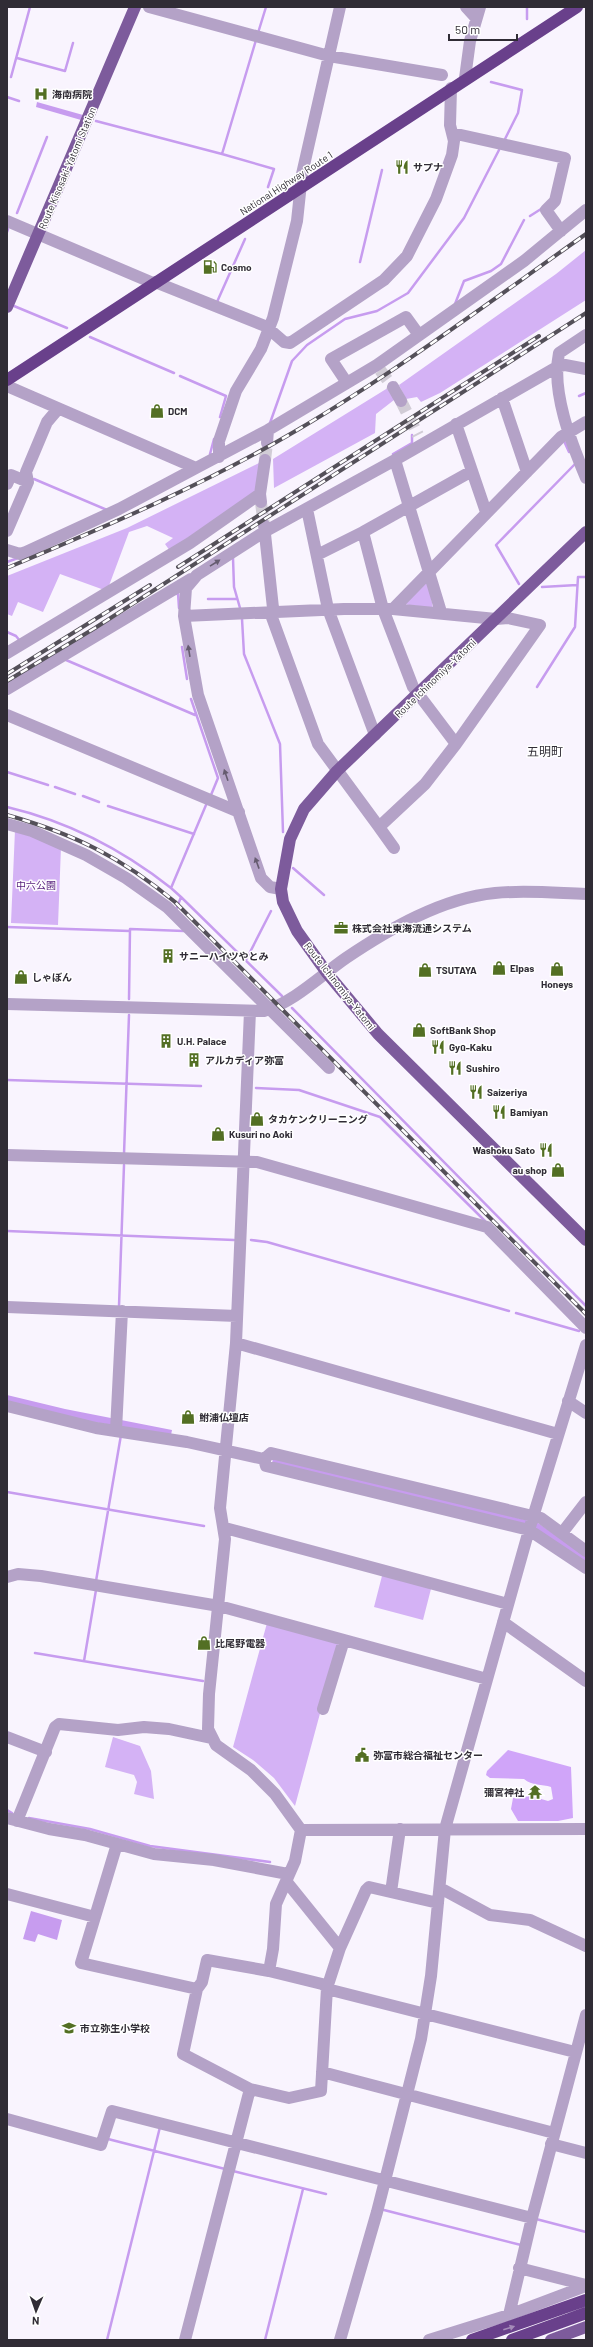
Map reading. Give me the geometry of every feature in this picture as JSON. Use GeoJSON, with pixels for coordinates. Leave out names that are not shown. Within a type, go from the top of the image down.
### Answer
{"type":"FeatureCollection","features":[{"type":"Feature","properties":{"kind":"highway","name":"National Highway Route 1"},"geometry":{"type":"LineString","coordinates":[[7,380],[302,188],[465,78],[577,7]]}},
{"type":"Feature","properties":{"kind":"highway"},"geometry":{"type":"LineString","coordinates":[[472,2340],[586,2300]]}},
{"type":"Feature","properties":{"kind":"highway"},"geometry":{"type":"LineString","coordinates":[[512,2340],[586,2313]]}},
{"type":"Feature","properties":{"kind":"main road","name":"Route Kisosaki-Yatomi Station"},"geometry":{"type":"LineString","coordinates":[[7,307],[135,7]]}},
{"type":"Feature","properties":{"kind":"main road","name":"Route Ichinomiya-Yatomi"},"geometry":{"type":"LineString","coordinates":[[586,532],[419,694],[337,771],[304,810],[290,839],[281,889],[283,902],[297,931],[327,973],[378,1034],[586,1240]]}},
{"type":"Feature","properties":{"kind":"main road"},"geometry":{"type":"LineString","coordinates":[[551,2340],[586,2327]]}},
{"type":"Feature","properties":{"kind":"street"},"geometry":{"type":"LineString","coordinates":[[149,7],[329,56],[442,75]]}},
{"type":"Feature","properties":{"kind":"street"},"geometry":{"type":"LineString","coordinates":[[219,457],[219,441],[236,391],[261,348],[270,329],[297,220],[302,188],[302,174],[340,7]]}},
{"type":"Feature","properties":{"kind":"street"},"geometry":{"type":"LineString","coordinates":[[465,78],[470,41],[478,12],[466,7]]}},
{"type":"Feature","properties":{"kind":"street"},"geometry":{"type":"LineString","coordinates":[[7,221],[154,283],[270,329],[284,342],[290,344],[388,278],[407,256],[436,199],[452,155],[451,88]]}},
{"type":"Feature","properties":{"kind":"street"},"geometry":{"type":"LineString","coordinates":[[452,133],[565,158],[555,201],[546,210],[557,223],[561,231]]}},
{"type":"Feature","properties":{"kind":"street"},"geometry":{"type":"LineString","coordinates":[[7,550],[20,554],[26,552],[119,509],[219,457],[347,383],[378,368],[419,335],[518,265],[586,210]]}},
{"type":"Feature","properties":{"kind":"street"},"geometry":{"type":"LineString","coordinates":[[347,383],[331,359],[406,317],[419,335]]}},
{"type":"Feature","properties":{"kind":"street"},"geometry":{"type":"LineString","coordinates":[[586,335],[559,352],[557,367],[567,432],[586,478]]}},
{"type":"Feature","properties":{"kind":"street"},"geometry":{"type":"LineString","coordinates":[[7,689],[197,575],[264,529],[308,509],[395,460],[420,439],[456,424],[557,367],[565,365],[586,369]]}},
{"type":"Feature","properties":{"kind":"street"},"geometry":{"type":"LineString","coordinates":[[7,386],[196,468]]}},
{"type":"Feature","properties":{"kind":"street"},"geometry":{"type":"LineString","coordinates":[[393,387],[401,401]]}},
{"type":"Feature","properties":{"kind":"street"},"geometry":{"type":"LineString","coordinates":[[502,398],[527,472]]}},
{"type":"Feature","properties":{"kind":"street"},"geometry":{"type":"LineString","coordinates":[[7,531],[28,482],[26,472],[47,422],[58,409]]}},
{"type":"Feature","properties":{"kind":"street"},"geometry":{"type":"LineString","coordinates":[[388,609],[429,571],[567,432],[586,422]]}},
{"type":"Feature","properties":{"kind":"street"},"geometry":{"type":"LineString","coordinates":[[456,424],[486,512]]}},
{"type":"Feature","properties":{"kind":"street"},"geometry":{"type":"LineString","coordinates":[[267,443],[268,430]]}},
{"type":"Feature","properties":{"kind":"street"},"geometry":{"type":"LineString","coordinates":[[7,653],[190,543],[261,498],[265,460]]}},
{"type":"Feature","properties":{"kind":"street"},"geometry":{"type":"LineString","coordinates":[[395,460],[441,612]]}},
{"type":"Feature","properties":{"kind":"street"},"geometry":{"type":"LineString","coordinates":[[317,555],[363,532],[472,472]]}},
{"type":"Feature","properties":{"kind":"street"},"geometry":{"type":"LineString","coordinates":[[7,484],[11,476],[28,482]]}},
{"type":"Feature","properties":{"kind":"street"},"geometry":{"type":"LineString","coordinates":[[308,509],[328,609],[375,735]]}},
{"type":"Feature","properties":{"kind":"street"},"geometry":{"type":"LineString","coordinates":[[264,529],[274,608],[270,612]]}},
{"type":"Feature","properties":{"kind":"street"},"geometry":{"type":"LineString","coordinates":[[363,532],[412,688],[419,694],[456,744]]}},
{"type":"Feature","properties":{"kind":"street"},"geometry":{"type":"LineString","coordinates":[[197,575],[186,588],[184,616],[198,695],[262,878],[270,887],[281,889]]}},
{"type":"Feature","properties":{"kind":"street"},"geometry":{"type":"LineString","coordinates":[[184,616],[328,609],[388,609],[441,612],[496,619],[508,618],[540,625],[456,744],[425,784],[379,827]]}},
{"type":"Feature","properties":{"kind":"street"},"geometry":{"type":"LineString","coordinates":[[270,612],[318,744],[394,848]]}},
{"type":"Feature","properties":{"kind":"street"},"geometry":{"type":"LineString","coordinates":[[7,715],[238,812]]}},
{"type":"Feature","properties":{"kind":"street"},"geometry":{"type":"LineString","coordinates":[[7,824],[69,847],[126,878],[167,907],[329,1068]]}},
{"type":"Feature","properties":{"kind":"street"},"geometry":{"type":"LineString","coordinates":[[7,1004],[250,1011],[270,1009],[392,929],[437,909],[471,897],[495,893],[586,894]]}},
{"type":"Feature","properties":{"kind":"street"},"geometry":{"type":"LineString","coordinates":[[250,1011],[236,1344],[227,1451],[220,1508],[225,1528],[208,1729],[211,1738],[216,1745],[251,1770],[275,1794],[301,1830],[295,1861],[276,1904],[273,1949],[269,1972]]}},
{"type":"Feature","properties":{"kind":"street"},"geometry":{"type":"LineString","coordinates":[[7,1155],[257,1162],[487,1227],[586,1328]]}},
{"type":"Feature","properties":{"kind":"street"},"geometry":{"type":"LineString","coordinates":[[7,1307],[237,1316]]}},
{"type":"Feature","properties":{"kind":"street"},"geometry":{"type":"LineString","coordinates":[[116,1425],[122,1312]]}},
{"type":"Feature","properties":{"kind":"street"},"geometry":{"type":"LineString","coordinates":[[236,1344],[558,1434]]}},
{"type":"Feature","properties":{"kind":"street"},"geometry":{"type":"LineString","coordinates":[[340,2340],[385,2182],[407,2095],[425,2014],[440,1888],[445,1829],[531,1523],[586,1345]]}},
{"type":"Feature","properties":{"kind":"street"},"geometry":{"type":"LineString","coordinates":[[568,1401],[586,1413]]}},
{"type":"Feature","properties":{"kind":"street"},"geometry":{"type":"LineString","coordinates":[[7,1406],[96,1428],[116,1425],[264,1459],[266,1466],[531,1523],[586,1568]]}},
{"type":"Feature","properties":{"kind":"street"},"geometry":{"type":"LineString","coordinates":[[562,1533],[586,1502]]}},
{"type":"Feature","properties":{"kind":"street"},"geometry":{"type":"LineString","coordinates":[[531,1523],[542,1518],[562,1533],[585,1547]]}},
{"type":"Feature","properties":{"kind":"street"},"geometry":{"type":"LineString","coordinates":[[225,1528],[508,1604]]}},
{"type":"Feature","properties":{"kind":"street"},"geometry":{"type":"LineString","coordinates":[[7,1577],[18,1574],[41,1576],[219,1606],[487,1679]]}},
{"type":"Feature","properties":{"kind":"street"},"geometry":{"type":"LineString","coordinates":[[503,1622],[586,1680]]}},
{"type":"Feature","properties":{"kind":"street"},"geometry":{"type":"LineString","coordinates":[[323,1709],[344,1640]]}},
{"type":"Feature","properties":{"kind":"street"},"geometry":{"type":"LineString","coordinates":[[211,1738],[169,1729],[144,1727],[118,1730],[59,1724],[55,1727],[46,1752],[12,1819],[49,1829],[85,1835],[154,1854],[214,1860],[287,1877],[340,1948]]}},
{"type":"Feature","properties":{"kind":"street"},"geometry":{"type":"LineString","coordinates":[[7,1738],[46,1752]]}},
{"type":"Feature","properties":{"kind":"street"},"geometry":{"type":"LineString","coordinates":[[391,1892],[400,1829]]}},
{"type":"Feature","properties":{"kind":"street"},"geometry":{"type":"LineString","coordinates":[[301,1830],[586,1829]]}},
{"type":"Feature","properties":{"kind":"street"},"geometry":{"type":"LineString","coordinates":[[117,1844],[81,1963],[197,1989]]}},
{"type":"Feature","properties":{"kind":"street"},"geometry":{"type":"LineString","coordinates":[[438,1903],[369,1888],[366,1890],[340,1948],[327,1988],[321,2091],[289,2098],[250,2089],[184,2054],[197,1989],[202,1982],[207,1960],[322,1984],[327,1988],[331,1990],[575,2052]]}},
{"type":"Feature","properties":{"kind":"street"},"geometry":{"type":"LineString","coordinates":[[440,1888],[490,1915],[530,1920],[586,1946]]}},
{"type":"Feature","properties":{"kind":"street"},"geometry":{"type":"LineString","coordinates":[[7,1894],[95,1917]]}},
{"type":"Feature","properties":{"kind":"street"},"geometry":{"type":"LineString","coordinates":[[509,2315],[519,2268],[575,2052],[585,2024]]}},
{"type":"Feature","properties":{"kind":"street"},"geometry":{"type":"LineString","coordinates":[[322,2072],[407,2095],[553,2138],[586,2152]]}},
{"type":"Feature","properties":{"kind":"street"},"geometry":{"type":"LineString","coordinates":[[185,2340],[250,2089]]}},
{"type":"Feature","properties":{"kind":"street"},"geometry":{"type":"LineString","coordinates":[[7,2119],[101,2146],[112,2111],[385,2182],[532,2218]]}},
{"type":"Feature","properties":{"kind":"street"},"geometry":{"type":"LineString","coordinates":[[519,2268],[586,2286]]}},
{"type":"Feature","properties":{"kind":"street"},"geometry":{"type":"LineString","coordinates":[[429,2340],[509,2315],[586,2286]]}},
{"type":"Feature","properties":{"kind":"green space"},"geometry":{"type":"Polygon","coordinates":[[[586,250],[586,300],[440,393],[421,402],[417,397],[406,399],[399,385],[556,274],[586,250]]]}},
{"type":"Feature","properties":{"kind":"green space"},"geometry":{"type":"Polygon","coordinates":[[[391,386],[394,400],[376,414],[375,433],[274,488],[273,459],[391,386]]]}},
{"type":"Feature","properties":{"kind":"green space"},"geometry":{"type":"Polygon","coordinates":[[[261,462],[255,493],[170,551],[165,544],[173,538],[147,526],[129,532],[107,591],[60,574],[43,612],[18,602],[12,616],[7,614],[7,576],[127,528],[261,462]]]}},
{"type":"Feature","properties":{"kind":"green space"},"geometry":{"type":"Polygon","coordinates":[[[428,580],[433,608],[402,604],[428,580]]]}},
{"type":"Feature","properties":{"kind":"green space","name":"中六公園"},"geometry":{"type":"Polygon","coordinates":[[[15,830],[61,847],[58,925],[11,923],[15,830]]]}},
{"type":"Feature","properties":{"kind":"green space"},"geometry":{"type":"Polygon","coordinates":[[[383,1572],[432,1585],[423,1620],[374,1607],[383,1572]]]}},
{"type":"Feature","properties":{"kind":"green space"},"geometry":{"type":"Polygon","coordinates":[[[267,1623],[339,1643],[295,1806],[274,1778],[253,1760],[233,1747],[267,1623]]]}},
{"type":"Feature","properties":{"kind":"green space"},"geometry":{"type":"Polygon","coordinates":[[[113,1737],[140,1746],[151,1771],[154,1799],[134,1794],[137,1782],[134,1775],[105,1767],[113,1737]]]}},
{"type":"Feature","properties":{"kind":"shaded area"},"geometry":{"type":"Polygon","coordinates":[[[37,102],[83,115],[81,120],[36,107],[37,102]]]}},
{"type":"Feature","properties":{"kind":"shaded area"},"geometry":{"type":"Polygon","coordinates":[[[7,1395],[65,1409],[172,1430],[171,1435],[64,1417],[7,1402],[7,1395]]]}},
{"type":"Feature","properties":{"kind":"shaded area"},"geometry":{"type":"Polygon","coordinates":[[[273,1457],[538,1523],[586,1556],[586,1564],[536,1529],[272,1464],[273,1457]]]}},
{"type":"Feature","properties":{"kind":"shaded area"},"geometry":{"type":"Polygon","coordinates":[[[508,1750],[571,1767],[573,1818],[558,1821],[518,1821],[511,1809],[513,1798],[531,1796],[548,1801],[553,1799],[551,1787],[534,1784],[524,1779],[490,1778],[486,1775],[487,1771],[508,1750]]]}},
{"type":"Feature","properties":{"kind":"shaded area"},"geometry":{"type":"Polygon","coordinates":[[[31,1911],[62,1920],[57,1940],[38,1934],[35,1942],[23,1939],[31,1911]]]}},
{"type":"Feature","properties":{"kind":"waterway"},"geometry":{"type":"LineString","coordinates":[[11,77],[30,7]]}},
{"type":"Feature","properties":{"kind":"waterway"},"geometry":{"type":"LineString","coordinates":[[258,33],[266,7]]}},
{"type":"Feature","properties":{"kind":"waterway"},"geometry":{"type":"LineString","coordinates":[[527,7],[527,19]]}},
{"type":"Feature","properties":{"kind":"waterway"},"geometry":{"type":"LineString","coordinates":[[96,121],[222,154],[256,40]]}},
{"type":"Feature","properties":{"kind":"waterway"},"geometry":{"type":"LineString","coordinates":[[17,58],[65,71],[73,43]]}},
{"type":"Feature","properties":{"kind":"waterway"},"geometry":{"type":"LineString","coordinates":[[491,82],[522,90],[518,113],[504,141]]}},
{"type":"Feature","properties":{"kind":"waterway"},"geometry":{"type":"LineString","coordinates":[[7,97],[19,101]]}},
{"type":"Feature","properties":{"kind":"waterway"},"geometry":{"type":"LineString","coordinates":[[17,213],[47,137]]}},
{"type":"Feature","properties":{"kind":"waterway"},"geometry":{"type":"LineString","coordinates":[[270,423],[292,361],[307,345],[345,319],[377,311],[408,293],[464,218],[499,150]]}},
{"type":"Feature","properties":{"kind":"waterway"},"geometry":{"type":"LineString","coordinates":[[222,154],[274,169],[268,187]]}},
{"type":"Feature","properties":{"kind":"waterway"},"geometry":{"type":"LineString","coordinates":[[360,262],[382,170]]}},
{"type":"Feature","properties":{"kind":"waterway"},"geometry":{"type":"LineString","coordinates":[[530,216],[541,209]]}},
{"type":"Feature","properties":{"kind":"waterway"},"geometry":{"type":"LineString","coordinates":[[455,304],[464,281],[491,271],[501,264],[524,220]]}},
{"type":"Feature","properties":{"kind":"waterway"},"geometry":{"type":"LineString","coordinates":[[217,302],[245,239]]}},
{"type":"Feature","properties":{"kind":"waterway"},"geometry":{"type":"LineString","coordinates":[[14,306],[67,328]]}},
{"type":"Feature","properties":{"kind":"waterway"},"geometry":{"type":"LineString","coordinates":[[90,337],[174,373]]}},
{"type":"Feature","properties":{"kind":"waterway"},"geometry":{"type":"LineString","coordinates":[[180,376],[226,396],[220,417]]}},
{"type":"Feature","properties":{"kind":"waterway"},"geometry":{"type":"LineString","coordinates":[[579,396],[586,393]]}},
{"type":"Feature","properties":{"kind":"waterway"},"geometry":{"type":"LineString","coordinates":[[393,454],[412,443],[412,435]]}},
{"type":"Feature","properties":{"kind":"waterway"},"geometry":{"type":"LineString","coordinates":[[210,454],[214,439]]}},
{"type":"Feature","properties":{"kind":"waterway"},"geometry":{"type":"LineString","coordinates":[[564,441],[569,452]]}},
{"type":"Feature","properties":{"kind":"waterway"},"geometry":{"type":"LineString","coordinates":[[519,584],[496,545],[575,464]]}},
{"type":"Feature","properties":{"kind":"waterway"},"geometry":{"type":"LineString","coordinates":[[34,479],[107,510]]}},
{"type":"Feature","properties":{"kind":"waterway"},"geometry":{"type":"LineString","coordinates":[[7,562],[18,558]]}},
{"type":"Feature","properties":{"kind":"waterway"},"geometry":{"type":"LineString","coordinates":[[233,558],[234,587],[240,608]]}},
{"type":"Feature","properties":{"kind":"waterway"},"geometry":{"type":"LineString","coordinates":[[537,687],[575,627],[578,577],[586,577]]}},
{"type":"Feature","properties":{"kind":"waterway"},"geometry":{"type":"LineString","coordinates":[[542,587],[577,585]]}},
{"type":"Feature","properties":{"kind":"waterway"},"geometry":{"type":"LineString","coordinates":[[176,594],[178,593],[179,608]]}},
{"type":"Feature","properties":{"kind":"waterway"},"geometry":{"type":"LineString","coordinates":[[208,599],[237,599]]}},
{"type":"Feature","properties":{"kind":"waterway"},"geometry":{"type":"LineString","coordinates":[[242,619],[244,654],[280,744],[283,832]]}},
{"type":"Feature","properties":{"kind":"waterway"},"geometry":{"type":"LineString","coordinates":[[7,632],[16,636],[20,641]]}},
{"type":"Feature","properties":{"kind":"waterway"},"geometry":{"type":"LineString","coordinates":[[182,647],[187,679]]}},
{"type":"Feature","properties":{"kind":"waterway"},"geometry":{"type":"LineString","coordinates":[[66,660],[195,715]]}},
{"type":"Feature","properties":{"kind":"waterway"},"geometry":{"type":"LineString","coordinates":[[191,699],[218,778],[211,795]]}},
{"type":"Feature","properties":{"kind":"waterway"},"geometry":{"type":"LineString","coordinates":[[7,772],[48,785]]}},
{"type":"Feature","properties":{"kind":"waterway"},"geometry":{"type":"LineString","coordinates":[[55,787],[75,794]]}},
{"type":"Feature","properties":{"kind":"waterway"},"geometry":{"type":"LineString","coordinates":[[83,796],[99,802]]}},
{"type":"Feature","properties":{"kind":"waterway"},"geometry":{"type":"LineString","coordinates":[[176,910],[181,897],[171,888],[206,805]]}},
{"type":"Feature","properties":{"kind":"waterway"},"geometry":{"type":"LineString","coordinates":[[108,806],[194,834]]}},
{"type":"Feature","properties":{"kind":"waterway"},"geometry":{"type":"LineString","coordinates":[[7,807],[51,820],[93,838],[133,861],[171,888]]}},
{"type":"Feature","properties":{"kind":"waterway"},"geometry":{"type":"LineString","coordinates":[[293,868],[324,895]]}},
{"type":"Feature","properties":{"kind":"waterway"},"geometry":{"type":"LineString","coordinates":[[181,897],[282,996]]}},
{"type":"Feature","properties":{"kind":"waterway"},"geometry":{"type":"LineString","coordinates":[[246,960],[271,911]]}},
{"type":"Feature","properties":{"kind":"waterway"},"geometry":{"type":"LineString","coordinates":[[7,927],[130,931]]}},
{"type":"Feature","properties":{"kind":"waterway"},"geometry":{"type":"LineString","coordinates":[[129,999],[130,929],[184,931]]}},
{"type":"Feature","properties":{"kind":"waterway"},"geometry":{"type":"LineString","coordinates":[[292,1008],[586,1306]]}},
{"type":"Feature","properties":{"kind":"waterway"},"geometry":{"type":"LineString","coordinates":[[124,1154],[129,1015]]}},
{"type":"Feature","properties":{"kind":"waterway"},"geometry":{"type":"LineString","coordinates":[[7,1080],[201,1086]]}},
{"type":"Feature","properties":{"kind":"waterway"},"geometry":{"type":"LineString","coordinates":[[256,1088],[299,1090],[380,1117],[485,1221]]}},
{"type":"Feature","properties":{"kind":"waterway"},"geometry":{"type":"LineString","coordinates":[[119,1306],[124,1165]]}},
{"type":"Feature","properties":{"kind":"waterway"},"geometry":{"type":"LineString","coordinates":[[7,1231],[234,1240]]}},
{"type":"Feature","properties":{"kind":"waterway"},"geometry":{"type":"LineString","coordinates":[[251,1240],[267,1242],[509,1311]]}},
{"type":"Feature","properties":{"kind":"waterway"},"geometry":{"type":"LineString","coordinates":[[516,1313],[579,1331]]}},
{"type":"Feature","properties":{"kind":"waterway"},"geometry":{"type":"LineString","coordinates":[[96,1581],[121,1435]]}},
{"type":"Feature","properties":{"kind":"waterway"},"geometry":{"type":"LineString","coordinates":[[7,1492],[204,1526]]}},
{"type":"Feature","properties":{"kind":"waterway"},"geometry":{"type":"LineString","coordinates":[[84,1661],[96,1590]]}},
{"type":"Feature","properties":{"kind":"waterway"},"geometry":{"type":"LineString","coordinates":[[35,1653],[203,1681]]}},
{"type":"Feature","properties":{"kind":"waterway"},"geometry":{"type":"LineString","coordinates":[[7,1810],[12,1813]]}},
{"type":"Feature","properties":{"kind":"waterway"},"geometry":{"type":"LineString","coordinates":[[29,1818],[90,1829],[150,1846],[270,1862]]}},
{"type":"Feature","properties":{"kind":"waterway"},"geometry":{"type":"LineString","coordinates":[[107,2340],[160,2127]]}},
{"type":"Feature","properties":{"kind":"waterway"},"geometry":{"type":"LineString","coordinates":[[108,2139],[225,2169]]}},
{"type":"Feature","properties":{"kind":"waterway"},"geometry":{"type":"LineString","coordinates":[[233,2171],[326,2194]]}},
{"type":"Feature","properties":{"kind":"waterway"},"geometry":{"type":"LineString","coordinates":[[265,2340],[303,2189]]}},
{"type":"Feature","properties":{"kind":"waterway"},"geometry":{"type":"LineString","coordinates":[[384,2210],[521,2245]]}},
{"type":"Feature","properties":{"kind":"waterway"},"geometry":{"type":"LineString","coordinates":[[536,2219],[586,2232]]}},
{"type":"Feature","properties":{"kind":"tunnel"},"geometry":{"type":"LineString","coordinates":[[380,370],[393,387]]}},
{"type":"Feature","properties":{"kind":"tunnel"},"geometry":{"type":"LineString","coordinates":[[401,401],[418,435]]}},
{"type":"Feature","properties":{"kind":"tunnel"},"geometry":{"type":"LineString","coordinates":[[265,460],[267,443]]}},
{"type":"Feature","properties":{"kind":"tunnel"},"geometry":{"type":"LineString","coordinates":[[261,503],[264,525]]}},
{"type":"Feature","properties":{"kind":"railway"},"geometry":{"type":"LineString","coordinates":[[7,568],[119,520],[192,486],[299,429],[409,359],[586,234]]}},
{"type":"Feature","properties":{"kind":"railway"},"geometry":{"type":"LineString","coordinates":[[7,681],[95,628],[586,313]]}},
{"type":"Feature","properties":{"kind":"railway"},"geometry":{"type":"LineString","coordinates":[[178,567],[539,336]]}},
{"type":"Feature","properties":{"kind":"railway"},"geometry":{"type":"LineString","coordinates":[[7,674],[150,585]]}},
{"type":"Feature","properties":{"kind":"railway"},"geometry":{"type":"LineString","coordinates":[[7,815],[54,830],[96,849],[135,872],[175,902],[586,1314]]}},
{"type":"Feature","properties":{"kind":"place","name":"海南病院"},"geometry":{"type":"Point","coordinates":[41,94]}},
{"type":"Feature","properties":{"kind":"place","name":"サプナ"},"geometry":{"type":"Point","coordinates":[402,167]}},
{"type":"Feature","properties":{"kind":"place","name":"Cosmo"},"geometry":{"type":"Point","coordinates":[210,267]}},
{"type":"Feature","properties":{"kind":"place","name":"DCM"},"geometry":{"type":"Point","coordinates":[157,411]}},
{"type":"Feature","properties":{"kind":"place","name":"株式会社東海流通システム"},"geometry":{"type":"Point","coordinates":[341,928]}},
{"type":"Feature","properties":{"kind":"place","name":"サニーハイツやとみ"},"geometry":{"type":"Point","coordinates":[168,956]}},
{"type":"Feature","properties":{"kind":"place","name":"Elpas"},"geometry":{"type":"Point","coordinates":[499,968]}},
{"type":"Feature","properties":{"kind":"place","name":"Honeys"},"geometry":{"type":"Point","coordinates":[557,969]}},
{"type":"Feature","properties":{"kind":"place","name":"TSUTAYA"},"geometry":{"type":"Point","coordinates":[425,970]}},
{"type":"Feature","properties":{"kind":"place","name":"しゃぼん"},"geometry":{"type":"Point","coordinates":[21,977]}},
{"type":"Feature","properties":{"kind":"place","name":"SoftBank Shop"},"geometry":{"type":"Point","coordinates":[419,1030]}},
{"type":"Feature","properties":{"kind":"place","name":"U.H. Palace"},"geometry":{"type":"Point","coordinates":[166,1041]}},
{"type":"Feature","properties":{"kind":"place","name":"Gyū-Kaku"},"geometry":{"type":"Point","coordinates":[438,1047]}},
{"type":"Feature","properties":{"kind":"place","name":"アルカディア弥富"},"geometry":{"type":"Point","coordinates":[194,1060]}},
{"type":"Feature","properties":{"kind":"place","name":"Sushiro"},"geometry":{"type":"Point","coordinates":[455,1068]}},
{"type":"Feature","properties":{"kind":"place","name":"Saizeriya"},"geometry":{"type":"Point","coordinates":[476,1092]}},
{"type":"Feature","properties":{"kind":"place","name":"Bamiyan"},"geometry":{"type":"Point","coordinates":[499,1112]}},
{"type":"Feature","properties":{"kind":"place","name":"タカケンクリーニング"},"geometry":{"type":"Point","coordinates":[257,1119]}},
{"type":"Feature","properties":{"kind":"place","name":"Kusuri no Aoki"},"geometry":{"type":"Point","coordinates":[218,1134]}},
{"type":"Feature","properties":{"kind":"place","name":"Washoku Sato"},"geometry":{"type":"Point","coordinates":[546,1150]}},
{"type":"Feature","properties":{"kind":"place","name":"au shop"},"geometry":{"type":"Point","coordinates":[558,1170]}},
{"type":"Feature","properties":{"kind":"place","name":"鮒浦仏壇店"},"geometry":{"type":"Point","coordinates":[188,1417]}},
{"type":"Feature","properties":{"kind":"place","name":"比尾野電器"},"geometry":{"type":"Point","coordinates":[204,1643]}},
{"type":"Feature","properties":{"kind":"place","name":"弥富市総合福祉センター"},"geometry":{"type":"Point","coordinates":[362,1755]}},
{"type":"Feature","properties":{"kind":"place","name":"彌宮神社"},"geometry":{"type":"Point","coordinates":[535,1792]}},
{"type":"Feature","properties":{"kind":"place","name":"市立弥生小学校"},"geometry":{"type":"Point","coordinates":[69,2028]}},
{"type":"Feature","properties":{"kind":"district","name":"五明町"},"geometry":{"type":"Point","coordinates":[545,752]}}]}
